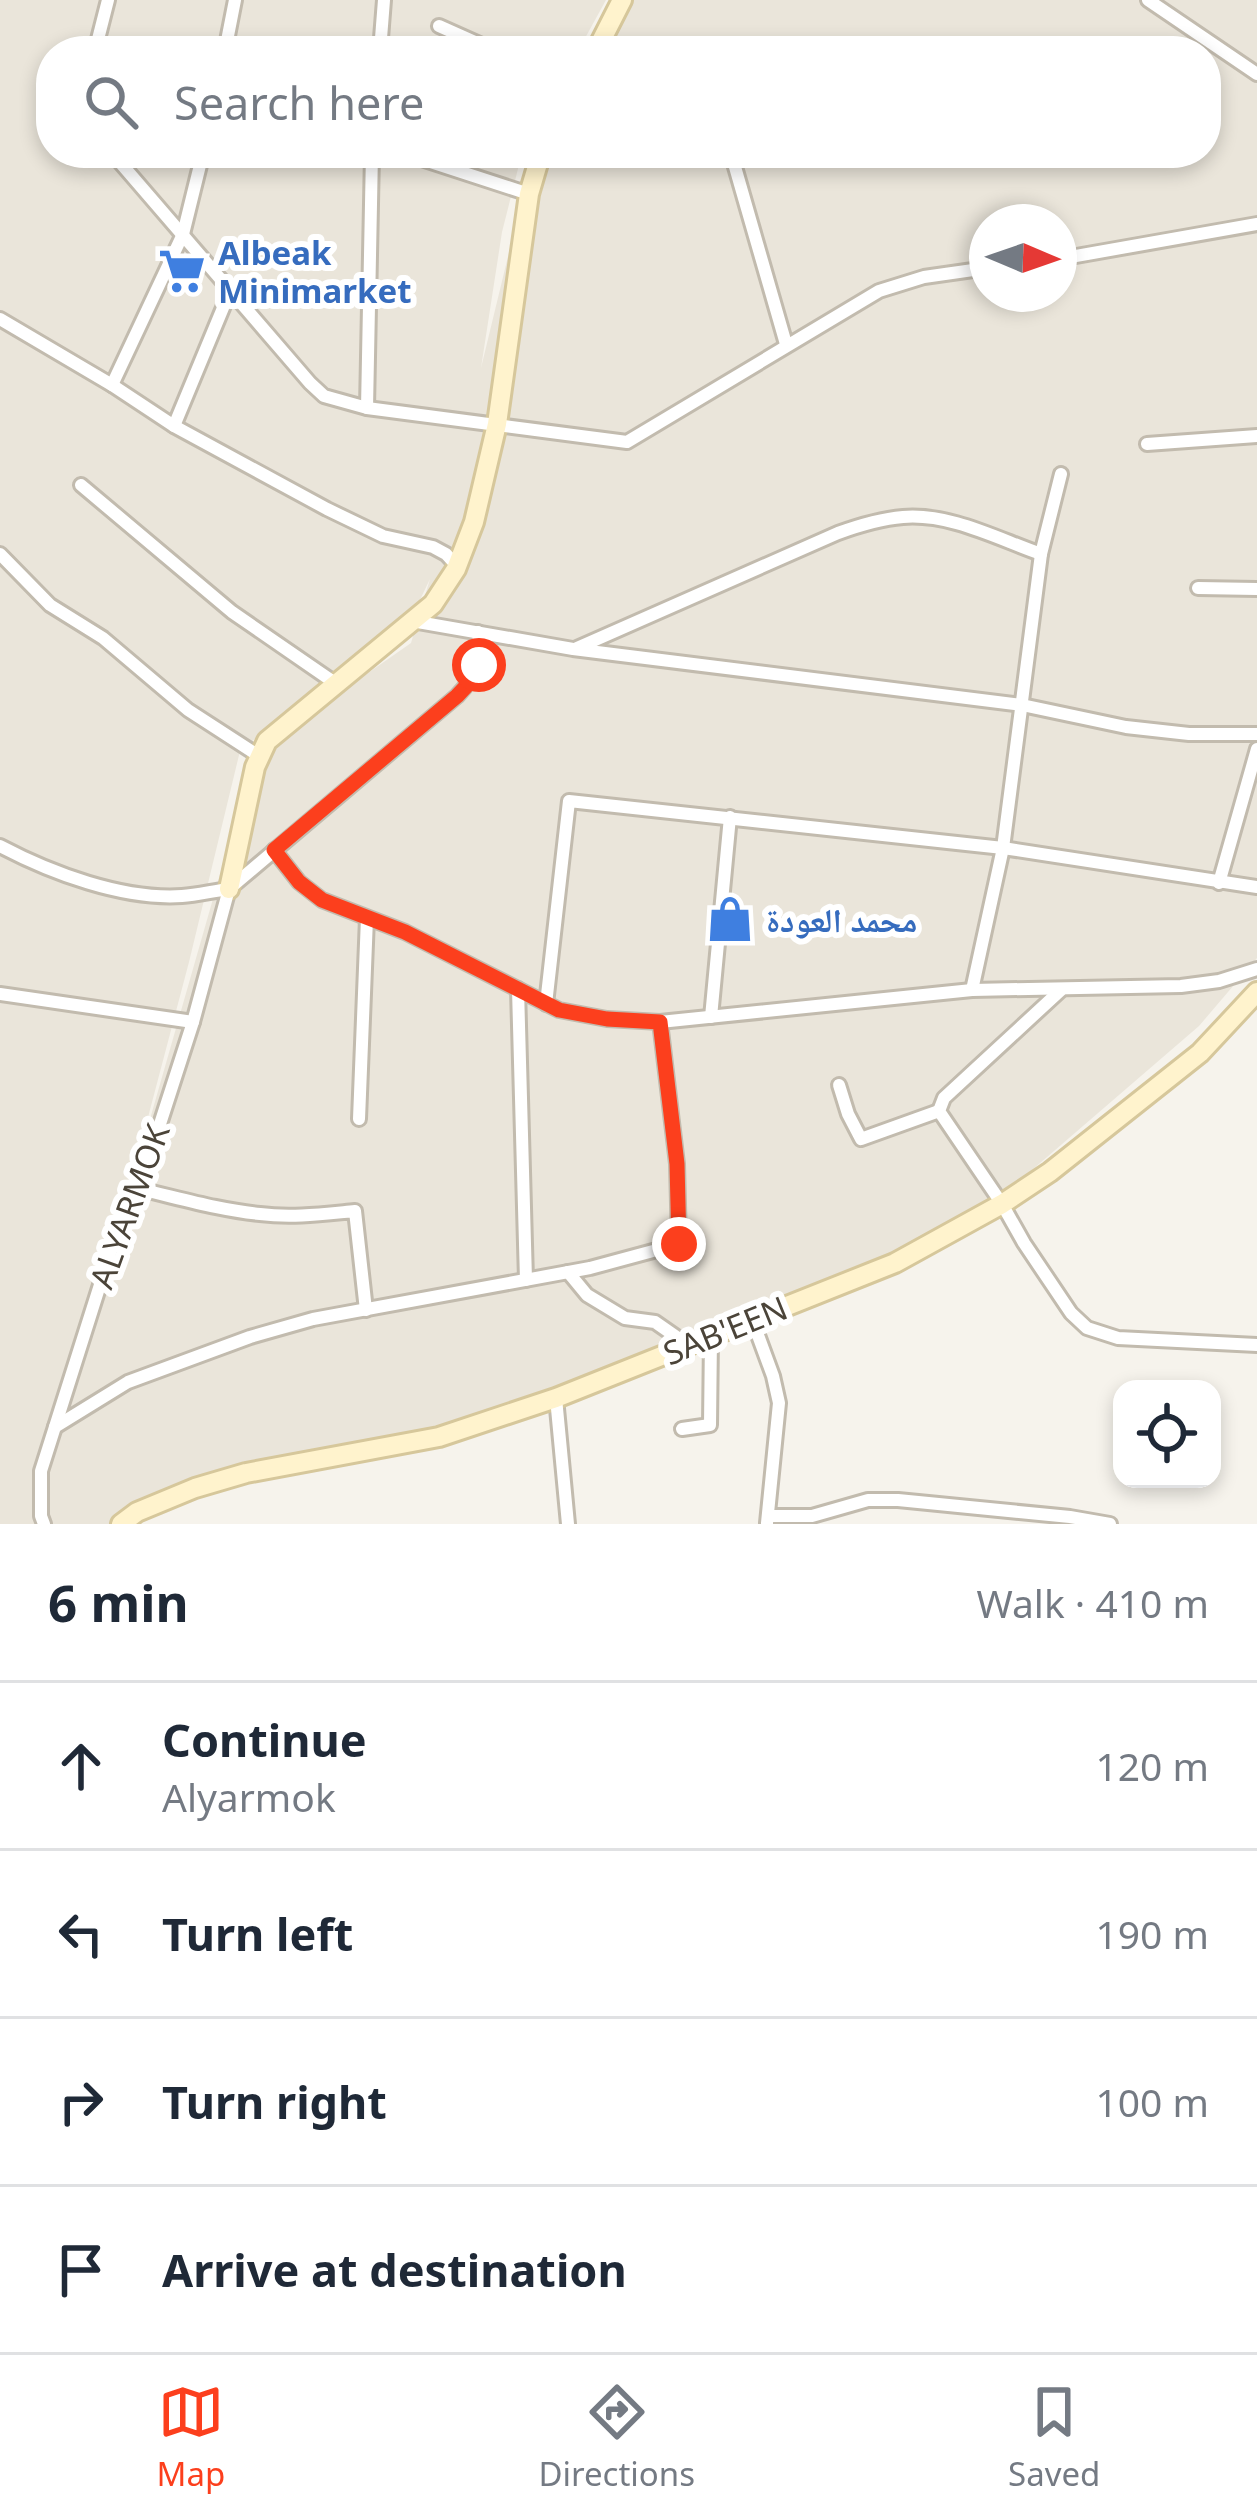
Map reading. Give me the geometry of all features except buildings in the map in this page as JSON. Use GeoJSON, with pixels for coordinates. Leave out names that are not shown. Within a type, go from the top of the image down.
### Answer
{"type":"FeatureCollection","features":[{"type":"Feature","properties":{"kind":"street"},"geometry":{"type":"LineString","coordinates":[[99,36],[108,0]]}},
{"type":"Feature","properties":{"kind":"street"},"geometry":{"type":"LineString","coordinates":[[228,36],[235,0]]}},
{"type":"Feature","properties":{"kind":"street"},"geometry":{"type":"LineString","coordinates":[[381,36],[384,0]]}},
{"type":"Feature","properties":{"kind":"street"},"geometry":{"type":"LineString","coordinates":[[604,36],[622,0]]}},
{"type":"Feature","properties":{"kind":"street"},"geometry":{"type":"LineString","coordinates":[[1148,0],[1201,36]]}},
{"type":"Feature","properties":{"kind":"street"},"geometry":{"type":"LineString","coordinates":[[439,26],[461,36]]}},
{"type":"Feature","properties":{"kind":"street"},"geometry":{"type":"LineString","coordinates":[[1221,50],[1257,74]]}},
{"type":"Feature","properties":{"kind":"street"},"geometry":{"type":"LineString","coordinates":[[125,168],[324,396],[367,408],[627,442],[879,290],[969,271]]}},
{"type":"Feature","properties":{"kind":"street"},"geometry":{"type":"LineString","coordinates":[[112,385],[183,234],[199,168]]}},
{"type":"Feature","properties":{"kind":"street"},"geometry":{"type":"LineString","coordinates":[[367,408],[372,168]]}},
{"type":"Feature","properties":{"kind":"street"},"geometry":{"type":"LineString","coordinates":[[449,168],[530,194]]}},
{"type":"Feature","properties":{"kind":"street"},"geometry":{"type":"LineString","coordinates":[[0,319],[174,426],[327,509],[383,536],[434,547],[457,566],[474,522],[497,424],[537,168]]}},
{"type":"Feature","properties":{"kind":"street"},"geometry":{"type":"LineString","coordinates":[[735,168],[786,344]]}},
{"type":"Feature","properties":{"kind":"street"},"geometry":{"type":"LineString","coordinates":[[1077,256],[1257,224]]}},
{"type":"Feature","properties":{"kind":"street"},"geometry":{"type":"LineString","coordinates":[[174,426],[230,291]]}},
{"type":"Feature","properties":{"kind":"street"},"geometry":{"type":"LineString","coordinates":[[1147,444],[1257,436]]}},
{"type":"Feature","properties":{"kind":"street"},"geometry":{"type":"LineString","coordinates":[[972,990],[1003,848],[1041,554],[1061,474]]}},
{"type":"Feature","properties":{"kind":"street"},"geometry":{"type":"LineString","coordinates":[[81,485],[232,612],[335,682]]}},
{"type":"Feature","properties":{"kind":"street"},"geometry":{"type":"LineString","coordinates":[[572,650],[838,532],[874,521],[909,516],[940,520],[1041,554]]}},
{"type":"Feature","properties":{"kind":"street"},"geometry":{"type":"LineString","coordinates":[[0,554],[50,604],[103,638],[188,710],[260,756]]}},
{"type":"Feature","properties":{"kind":"street","name":"ALYARMOK"},"geometry":{"type":"LineString","coordinates":[[44,1524],[41,1471],[118,1228],[139,1189],[193,1022],[260,756],[268,740],[433,604],[457,566]]}},
{"type":"Feature","properties":{"kind":"street"},"geometry":{"type":"LineString","coordinates":[[1198,588],[1257,589]]}},
{"type":"Feature","properties":{"kind":"street"},"geometry":{"type":"LineString","coordinates":[[412,621],[572,650],[1022,705],[1126,727],[1189,734],[1257,734]]}},
{"type":"Feature","properties":{"kind":"street"},"geometry":{"type":"LineString","coordinates":[[0,846],[39,867],[101,886],[178,896],[229,889],[457,696],[479,665],[478,632]]}},
{"type":"Feature","properties":{"kind":"street"},"geometry":{"type":"LineString","coordinates":[[1219,883],[1257,749]]}},
{"type":"Feature","properties":{"kind":"street"},"geometry":{"type":"LineString","coordinates":[[546,1004],[568,801],[1003,848],[1257,887]]}},
{"type":"Feature","properties":{"kind":"street"},"geometry":{"type":"LineString","coordinates":[[711,1017],[730,817]]}},
{"type":"Feature","properties":{"kind":"street"},"geometry":{"type":"LineString","coordinates":[[274,850],[322,900],[405,932],[559,1010],[607,1019],[660,1022],[972,990],[1181,986],[1257,969]]}},
{"type":"Feature","properties":{"kind":"street"},"geometry":{"type":"LineString","coordinates":[[359,1119],[367,918]]}},
{"type":"Feature","properties":{"kind":"street"},"geometry":{"type":"LineString","coordinates":[[839,1085],[861,1139],[939,1111],[944,1098],[1062,988]]}},
{"type":"Feature","properties":{"kind":"street"},"geometry":{"type":"LineString","coordinates":[[518,989],[526,1280]]}},
{"type":"Feature","properties":{"kind":"street","name":"SAB'EEN"},"geometry":{"type":"LineString","coordinates":[[121,1524],[195,1487],[439,1437],[556,1398],[895,1263],[1050,1172],[1200,1053],[1257,992]]}},
{"type":"Feature","properties":{"kind":"street"},"geometry":{"type":"LineString","coordinates":[[0,994],[193,1022]]}},
{"type":"Feature","properties":{"kind":"street"},"geometry":{"type":"LineString","coordinates":[[54,1428],[128,1382],[250,1337],[313,1319],[568,1272],[679,1244],[677,1164],[660,1022]]}},
{"type":"Feature","properties":{"kind":"street"},"geometry":{"type":"LineString","coordinates":[[939,1111],[1071,1313],[1087,1328],[1118,1338],[1257,1345]]}},
{"type":"Feature","properties":{"kind":"street"},"geometry":{"type":"LineString","coordinates":[[139,1189],[261,1214],[301,1216],[355,1210],[365,1310]]}},
{"type":"Feature","properties":{"kind":"street"},"geometry":{"type":"LineString","coordinates":[[568,1272],[587,1295],[625,1318],[655,1322],[688,1345]]}},
{"type":"Feature","properties":{"kind":"street"},"geometry":{"type":"LineString","coordinates":[[752,1319],[779,1403],[767,1520],[812,1516],[868,1500],[898,1500],[1110,1524]]}},
{"type":"Feature","properties":{"kind":"street"},"geometry":{"type":"LineString","coordinates":[[682,1430],[710,1425],[711,1336]]}},
{"type":"Feature","properties":{"kind":"street"},"geometry":{"type":"LineString","coordinates":[[556,1398],[568,1524]]}},
{"type":"Feature","properties":{"kind":"shaded area"},"geometry":{"type":"Polygon","coordinates":[[[0,0],[606,0],[586,36],[36,36],[36,168],[518,168],[502,232],[481,368],[529,168],[1221,168],[1221,36],[596,36],[615,0],[1257,0],[1257,958],[1199,1026],[988,1208],[896,1263],[539,1402],[245,1481],[114,1524],[0,1524],[0,0]],[[430,579],[405,631],[364,650],[240,751],[118,1231],[255,752],[411,643],[430,579]]]}},
{"type":"Feature","properties":{"kind":"place","name":"Albeak Minimarket"},"geometry":{"type":"Point","coordinates":[182,271]}},
{"type":"Feature","properties":{"kind":"place","name":"محمد العودة"},"geometry":{"type":"Point","coordinates":[730,919]}},
{"type":"Feature","properties":{"kind":"route"},"geometry":{"type":"LineString","coordinates":[[479,665],[457,696],[274,850],[299,882],[322,900],[405,932],[559,1010],[660,1022],[677,1164],[679,1244]]}}]}
